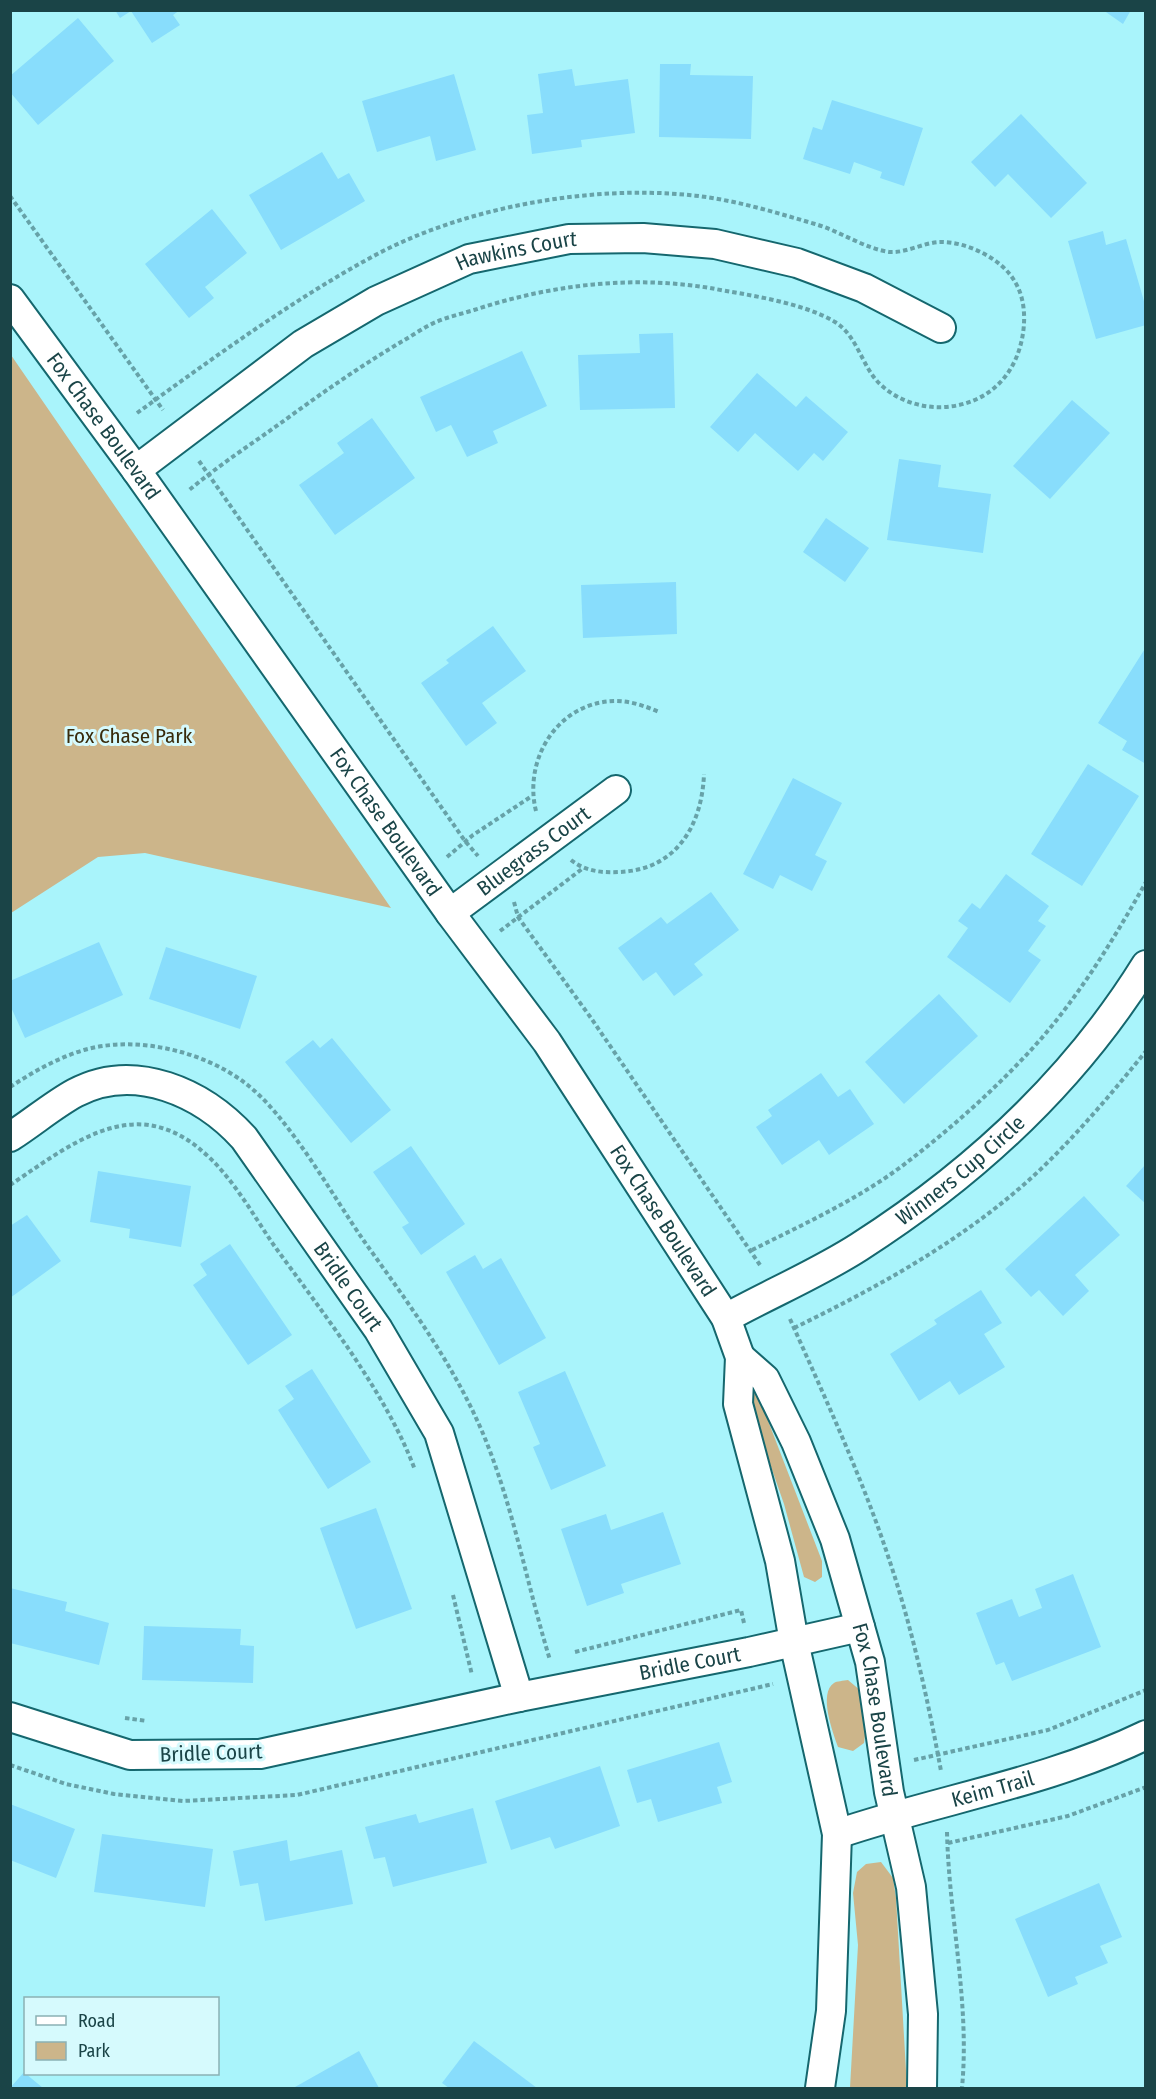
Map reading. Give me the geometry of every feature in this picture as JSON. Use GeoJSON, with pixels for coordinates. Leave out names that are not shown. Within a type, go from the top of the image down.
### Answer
{"type":"FeatureCollection","features":[{"type":"Feature","properties":{"kind":"street","name":"Hawkins Court"},"geometry":{"type":"LineString","coordinates":[[136,470],[303,344],[376,301],[469,259],[569,239],[643,238],[716,244],[797,262],[864,288],[941,328]]}},
{"type":"Feature","properties":{"kind":"street","name":"Fox Chase Boulevard"},"geometry":{"type":"LineString","coordinates":[[10,298],[136,470],[450,913],[547,1042],[726,1318],[740,1357],[738,1404],[780,1561],[794,1642],[837,1834],[831,2011],[820,2088]]}},
{"type":"Feature","properties":{"kind":"street","name":"Bluegrass Court"},"geometry":{"type":"LineString","coordinates":[[450,913],[616,790]]}},
{"type":"Feature","properties":{"kind":"street","name":"Winners Cup Circle"},"geometry":{"type":"LineString","coordinates":[[726,1318],[856,1248],[922,1204],[1010,1131],[1065,1076],[1120,1006],[1146,965]]}},
{"type":"Feature","properties":{"kind":"street","name":"Bridle Court"},"geometry":{"type":"LineString","coordinates":[[10,1137],[77,1092],[109,1083],[140,1081],[173,1088],[198,1099],[224,1117],[244,1138],[378,1329],[439,1433],[519,1697]]}},
{"type":"Feature","properties":{"kind":"street","name":"Fox Chase Boulevard"},"geometry":{"type":"LineString","coordinates":[[740,1357],[765,1379],[796,1442],[835,1539],[870,1662],[894,1815],[911,1887],[923,2014],[922,2088]]}},
{"type":"Feature","properties":{"kind":"street","name":"Bridle Court"},"geometry":{"type":"LineString","coordinates":[[10,1717],[130,1755],[260,1754],[519,1697],[860,1627]]}},
{"type":"Feature","properties":{"kind":"street","name":"Keim Trail"},"geometry":{"type":"LineString","coordinates":[[837,1834],[894,1815],[993,1792],[1112,1751],[1146,1735]]}},
{"type":"Feature","properties":{"kind":"path"},"geometry":{"type":"LineString","coordinates":[[137,413],[281,313],[373,256],[449,224],[519,205],[610,192],[691,195],[761,208],[826,227],[892,252],[940,242],[971,246],[994,260],[1016,282],[1024,316],[1021,345],[1010,371],[990,392],[963,406],[935,408],[901,399],[879,384],[852,338],[838,323],[808,310],[742,294],[667,282],[549,288],[435,322],[332,385],[188,490]]}},
{"type":"Feature","properties":{"kind":"path"},"geometry":{"type":"LineString","coordinates":[[10,196],[209,474],[465,841],[498,877],[514,902],[518,917],[688,1158]]}},
{"type":"Feature","properties":{"kind":"path"},"geometry":{"type":"LineString","coordinates":[[447,857],[465,841],[532,796]]}},
{"type":"Feature","properties":{"kind":"path"},"geometry":{"type":"LineString","coordinates":[[500,931],[582,869]]}},
{"type":"Feature","properties":{"kind":"path"},"geometry":{"type":"LineString","coordinates":[[752,1250],[832,1210],[896,1170],[969,1111],[1040,1040],[1091,972],[1146,882]]}},
{"type":"Feature","properties":{"kind":"path"},"geometry":{"type":"LineString","coordinates":[[794,1328],[858,1297],[917,1262],[990,1213],[1042,1168],[1105,1102],[1146,1051]]}},
{"type":"Feature","properties":{"kind":"path"},"geometry":{"type":"LineString","coordinates":[[10,1185],[74,1142],[102,1130],[135,1126],[161,1127],[202,1151],[232,1185],[348,1351],[394,1423],[419,1480]]}},
{"type":"Feature","properties":{"kind":"path"},"geometry":{"type":"LineString","coordinates":[[450,1584],[473,1677],[462,1679]]}},
{"type":"Feature","properties":{"kind":"path"},"geometry":{"type":"LineString","coordinates":[[913,1760],[1048,1730],[1146,1690]]}},
{"type":"Feature","properties":{"kind":"path"},"geometry":{"type":"LineString","coordinates":[[116,1716],[158,1722]]}},
{"type":"Feature","properties":{"kind":"path"},"geometry":{"type":"LineString","coordinates":[[948,1843],[1068,1816],[1146,1787]]}},
{"type":"Feature","properties":{"kind":"green space","name":"Fox Chase Park"},"geometry":{"type":"Polygon","coordinates":[[[11,355],[391,908],[145,853],[98,857],[11,913],[11,355]]]}},
{"type":"Feature","properties":{"kind":"green space"},"geometry":{"type":"Polygon","coordinates":[[[752,1388],[762,1405],[822,1561],[822,1577],[815,1582],[804,1577],[784,1504],[746,1395],[752,1388]]]}},
{"type":"Feature","properties":{"kind":"green space"},"geometry":{"type":"Polygon","coordinates":[[[848,1680],[861,1691],[867,1722],[864,1743],[853,1751],[838,1747],[830,1723],[827,1704],[829,1688],[835,1682],[848,1680]]]}},
{"type":"Feature","properties":{"kind":"green space"},"geometry":{"type":"Polygon","coordinates":[[[881,1862],[893,1878],[896,1898],[907,2088],[850,2088],[858,1945],[853,1893],[857,1872],[866,1864],[881,1862]]]}},
{"type":"Feature","properties":{"kind":"building"},"geometry":{"type":"Polygon","coordinates":[[[115,10],[180,10],[173,15],[180,25],[152,43],[131,11],[120,18],[115,10]]]}},
{"type":"Feature","properties":{"kind":"building"},"geometry":{"type":"Polygon","coordinates":[[[1103,10],[1131,10],[1123,24],[1103,10]]]}},
{"type":"Feature","properties":{"kind":"building"},"geometry":{"type":"Polygon","coordinates":[[[78,18],[114,61],[38,125],[10,92],[10,76],[78,18]]]}},
{"type":"Feature","properties":{"kind":"building"},"geometry":{"type":"Polygon","coordinates":[[[660,64],[691,64],[690,75],[753,76],[751,139],[659,137],[660,64]]]}},
{"type":"Feature","properties":{"kind":"building"},"geometry":{"type":"Polygon","coordinates":[[[572,69],[575,86],[628,79],[635,133],[581,140],[582,147],[532,154],[527,115],[543,113],[538,74],[572,69]]]}},
{"type":"Feature","properties":{"kind":"building"},"geometry":{"type":"Polygon","coordinates":[[[454,74],[476,150],[436,161],[430,136],[377,152],[362,101],[454,74]]]}},
{"type":"Feature","properties":{"kind":"building"},"geometry":{"type":"Polygon","coordinates":[[[832,100],[923,128],[904,186],[880,178],[882,172],[854,162],[850,174],[803,159],[813,127],[822,130],[832,100]]]}},
{"type":"Feature","properties":{"kind":"building"},"geometry":{"type":"Polygon","coordinates":[[[1021,114],[1087,183],[1051,218],[1008,174],[995,187],[971,162],[1021,114]]]}},
{"type":"Feature","properties":{"kind":"building"},"geometry":{"type":"Polygon","coordinates":[[[322,152],[338,179],[349,173],[365,201],[281,250],[249,195],[322,152]]]}},
{"type":"Feature","properties":{"kind":"building"},"geometry":{"type":"Polygon","coordinates":[[[212,209],[247,253],[205,287],[214,298],[189,318],[145,264],[212,209]]]}},
{"type":"Feature","properties":{"kind":"building"},"geometry":{"type":"Polygon","coordinates":[[[1103,231],[1106,245],[1126,239],[1146,308],[1146,325],[1096,339],[1068,241],[1103,231]]]}},
{"type":"Feature","properties":{"kind":"building"},"geometry":{"type":"Polygon","coordinates":[[[673,333],[675,408],[580,410],[578,355],[640,353],[639,334],[673,333]]]}},
{"type":"Feature","properties":{"kind":"building"},"geometry":{"type":"Polygon","coordinates":[[[522,351],[547,406],[493,431],[498,443],[467,457],[451,425],[436,432],[420,397],[522,351]]]}},
{"type":"Feature","properties":{"kind":"building"},"geometry":{"type":"Polygon","coordinates":[[[757,373],[796,407],[806,396],[848,432],[823,461],[814,453],[798,471],[755,433],[738,452],[710,427],[757,373]]]}},
{"type":"Feature","properties":{"kind":"building"},"geometry":{"type":"Polygon","coordinates":[[[1072,400],[1110,433],[1050,499],[1013,466],[1072,400]]]}},
{"type":"Feature","properties":{"kind":"building"},"geometry":{"type":"Polygon","coordinates":[[[372,418],[415,478],[335,535],[299,485],[344,453],[337,443],[372,418]]]}},
{"type":"Feature","properties":{"kind":"building"},"geometry":{"type":"Polygon","coordinates":[[[899,459],[941,465],[938,487],[991,494],[983,553],[887,540],[899,459]]]}},
{"type":"Feature","properties":{"kind":"building"},"geometry":{"type":"Polygon","coordinates":[[[826,518],[869,548],[845,582],[803,552],[826,518]]]}},
{"type":"Feature","properties":{"kind":"building"},"geometry":{"type":"Polygon","coordinates":[[[676,582],[677,634],[583,638],[581,585],[676,582]]]}},
{"type":"Feature","properties":{"kind":"building"},"geometry":{"type":"Polygon","coordinates":[[[493,626],[526,671],[482,703],[497,723],[466,746],[421,683],[449,663],[446,660],[493,626]]]}},
{"type":"Feature","properties":{"kind":"building"},"geometry":{"type":"Polygon","coordinates":[[[1146,647],[1146,764],[1122,750],[1127,741],[1098,723],[1146,647]]]}},
{"type":"Feature","properties":{"kind":"building"},"geometry":{"type":"Polygon","coordinates":[[[1088,764],[1139,796],[1082,886],[1031,854],[1088,764]]]}},
{"type":"Feature","properties":{"kind":"building"},"geometry":{"type":"Polygon","coordinates":[[[793,778],[842,803],[815,855],[827,861],[812,891],[780,875],[773,889],[743,874],[793,778]]]}},
{"type":"Feature","properties":{"kind":"building"},"geometry":{"type":"Polygon","coordinates":[[[1006,874],[1049,906],[1038,921],[1046,926],[1028,951],[1041,960],[1010,1003],[947,957],[968,928],[958,921],[972,903],[980,909],[1006,874]]]}},
{"type":"Feature","properties":{"kind":"building"},"geometry":{"type":"Polygon","coordinates":[[[711,892],[739,930],[694,964],[703,975],[674,996],[656,972],[643,981],[618,948],[661,917],[667,924],[711,892]]]}},
{"type":"Feature","properties":{"kind":"building"},"geometry":{"type":"Polygon","coordinates":[[[99,942],[123,995],[25,1038],[10,1005],[10,981],[99,942]]]}},
{"type":"Feature","properties":{"kind":"building"},"geometry":{"type":"Polygon","coordinates":[[[166,947],[257,976],[240,1029],[149,999],[166,947]]]}},
{"type":"Feature","properties":{"kind":"building"},"geometry":{"type":"Polygon","coordinates":[[[939,994],[978,1036],[904,1104],[865,1062],[939,994]]]}},
{"type":"Feature","properties":{"kind":"building"},"geometry":{"type":"Polygon","coordinates":[[[332,1038],[391,1110],[351,1143],[285,1062],[313,1040],[320,1048],[332,1038]]]}},
{"type":"Feature","properties":{"kind":"building"},"geometry":{"type":"Polygon","coordinates":[[[821,1073],[838,1097],[850,1089],[874,1124],[829,1155],[819,1140],[782,1165],[756,1127],[772,1116],[768,1110],[821,1073]]]}},
{"type":"Feature","properties":{"kind":"building"},"geometry":{"type":"Polygon","coordinates":[[[411,1146],[465,1224],[421,1255],[402,1227],[409,1223],[373,1172],[411,1146]]]}},
{"type":"Feature","properties":{"kind":"building"},"geometry":{"type":"Polygon","coordinates":[[[1146,1164],[1146,1204],[1126,1186],[1146,1164]]]}},
{"type":"Feature","properties":{"kind":"building"},"geometry":{"type":"Polygon","coordinates":[[[98,1171],[191,1186],[181,1247],[129,1238],[130,1229],[90,1222],[98,1171]]]}},
{"type":"Feature","properties":{"kind":"building"},"geometry":{"type":"Polygon","coordinates":[[[1084,1196],[1120,1235],[1075,1275],[1089,1291],[1063,1316],[1039,1290],[1031,1297],[1005,1269],[1084,1196]]]}},
{"type":"Feature","properties":{"kind":"building"},"geometry":{"type":"Polygon","coordinates":[[[27,1215],[61,1261],[10,1298],[10,1226],[27,1215]]]}},
{"type":"Feature","properties":{"kind":"building"},"geometry":{"type":"Polygon","coordinates":[[[230,1244],[292,1335],[248,1365],[193,1285],[207,1275],[200,1264],[230,1244]]]}},
{"type":"Feature","properties":{"kind":"building"},"geometry":{"type":"Polygon","coordinates":[[[475,1255],[483,1269],[501,1258],[546,1338],[499,1365],[446,1272],[475,1255]]]}},
{"type":"Feature","properties":{"kind":"building"},"geometry":{"type":"Polygon","coordinates":[[[981,1290],[1002,1323],[984,1334],[1005,1367],[959,1395],[950,1381],[919,1401],[890,1354],[937,1324],[934,1320],[981,1290]]]}},
{"type":"Feature","properties":{"kind":"building"},"geometry":{"type":"Polygon","coordinates":[[[312,1369],[371,1462],[328,1489],[278,1410],[294,1399],[285,1386],[312,1369]]]}},
{"type":"Feature","properties":{"kind":"building"},"geometry":{"type":"Polygon","coordinates":[[[565,1371],[606,1466],[551,1490],[533,1447],[540,1444],[518,1392],[565,1371]]]}},
{"type":"Feature","properties":{"kind":"building"},"geometry":{"type":"Polygon","coordinates":[[[376,1508],[412,1609],[356,1629],[320,1528],[376,1508]]]}},
{"type":"Feature","properties":{"kind":"building"},"geometry":{"type":"Polygon","coordinates":[[[663,1512],[681,1564],[621,1584],[624,1593],[587,1606],[561,1529],[606,1514],[611,1530],[663,1512]]]}},
{"type":"Feature","properties":{"kind":"building"},"geometry":{"type":"Polygon","coordinates":[[[1073,1574],[1101,1647],[1012,1681],[1004,1662],[996,1665],[976,1613],[1012,1599],[1019,1617],[1042,1608],[1035,1589],[1073,1574]]]}},
{"type":"Feature","properties":{"kind":"building"},"geometry":{"type":"Polygon","coordinates":[[[10,1588],[67,1602],[65,1611],[109,1623],[99,1665],[10,1643],[10,1588]]]}},
{"type":"Feature","properties":{"kind":"building"},"geometry":{"type":"Polygon","coordinates":[[[144,1626],[241,1629],[240,1645],[254,1646],[253,1683],[142,1680],[144,1626]]]}},
{"type":"Feature","properties":{"kind":"building"},"geometry":{"type":"Polygon","coordinates":[[[719,1742],[732,1782],[717,1787],[722,1803],[658,1822],[651,1799],[637,1803],[627,1770],[719,1742]]]}},
{"type":"Feature","properties":{"kind":"building"},"geometry":{"type":"Polygon","coordinates":[[[600,1766],[620,1826],[555,1849],[550,1837],[511,1850],[495,1801],[600,1766]]]}},
{"type":"Feature","properties":{"kind":"building"},"geometry":{"type":"Polygon","coordinates":[[[10,1804],[75,1829],[56,1878],[10,1860],[10,1804]]]}},
{"type":"Feature","properties":{"kind":"building"},"geometry":{"type":"Polygon","coordinates":[[[473,1808],[487,1863],[393,1887],[385,1857],[374,1859],[365,1827],[416,1814],[419,1823],[473,1808]]]}},
{"type":"Feature","properties":{"kind":"building"},"geometry":{"type":"Polygon","coordinates":[[[102,1834],[213,1849],[205,1907],[94,1892],[102,1834]]]}},
{"type":"Feature","properties":{"kind":"building"},"geometry":{"type":"Polygon","coordinates":[[[287,1840],[290,1861],[342,1850],[353,1904],[265,1921],[258,1883],[240,1886],[233,1851],[287,1840]]]}},
{"type":"Feature","properties":{"kind":"building"},"geometry":{"type":"Polygon","coordinates":[[[1099,1883],[1122,1937],[1100,1946],[1108,1963],[1075,1977],[1078,1984],[1048,1997],[1015,1919],[1099,1883]]]}},
{"type":"Feature","properties":{"kind":"building"},"geometry":{"type":"Polygon","coordinates":[[[474,2041],[537,2088],[449,2088],[442,2083],[474,2041]]]}},
{"type":"Feature","properties":{"kind":"building"},"geometry":{"type":"Polygon","coordinates":[[[359,2051],[379,2088],[295,2087],[359,2051]]]}},
{"type":"Feature","properties":{"kind":"building"},"geometry":{"type":"Polygon","coordinates":[[[24,2072],[24,2075],[27,2075],[43,2088],[10,2088],[24,2072]]]}}]}
